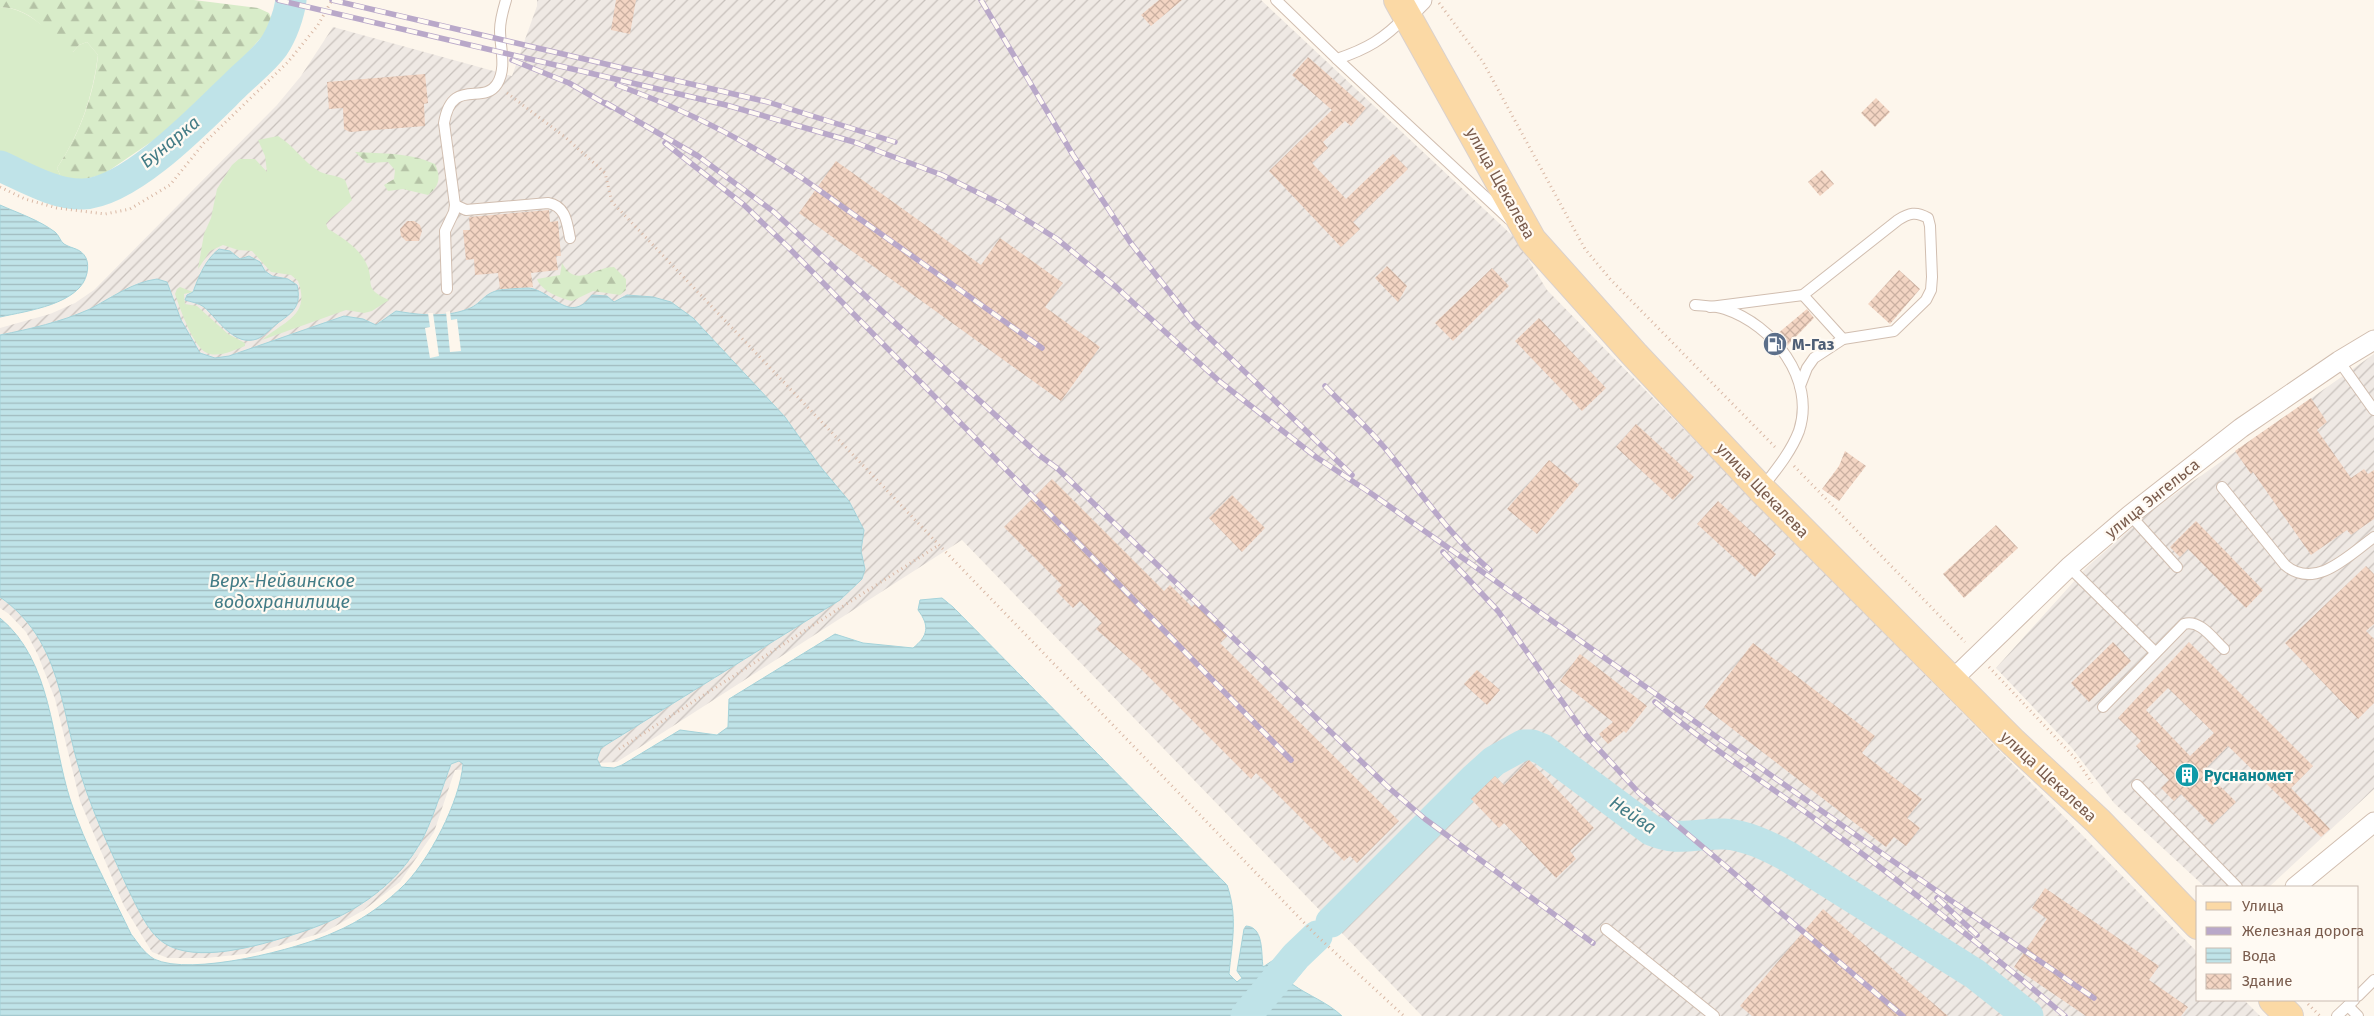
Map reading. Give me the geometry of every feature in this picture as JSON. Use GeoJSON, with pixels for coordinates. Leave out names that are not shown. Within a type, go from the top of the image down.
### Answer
{"type":"FeatureCollection","features":[{"type":"Feature","properties":{"kind":"main road","name":"улица Щекалева"},"geometry":{"type":"LineString","coordinates":[[1409,5],[1532,240],[1634,354],[1761,489],[1951,681],[2098,821],[2196,923]]}},
{"type":"Feature","properties":{"kind":"main road"},"geometry":{"type":"LineString","coordinates":[[2273,1001],[2289,1016]]}},
{"type":"Feature","properties":{"kind":"street","name":"улица Энгельса"},"geometry":{"type":"LineString","coordinates":[[1951,681],[2069,567],[2130,515],[2241,428],[2339,361],[2374,340]]}},
{"type":"Feature","properties":{"kind":"street"},"geometry":{"type":"LineString","coordinates":[[2296,886],[2374,822]]}},
{"type":"Feature","properties":{"kind":"lane"},"geometry":{"type":"LineString","coordinates":[[447,289],[445,231],[454,212],[454,205],[444,123],[448,108],[462,94],[484,92],[496,86],[502,72],[500,30],[506,0]]}},
{"type":"Feature","properties":{"kind":"lane"},"geometry":{"type":"LineString","coordinates":[[1276,0],[1532,240]]}},
{"type":"Feature","properties":{"kind":"lane"},"geometry":{"type":"LineString","coordinates":[[1337,59],[1366,49],[1388,34],[1409,5]]}},
{"type":"Feature","properties":{"kind":"lane"},"geometry":{"type":"LineString","coordinates":[[454,205],[466,210],[548,203],[556,204],[565,216],[570,238]]}},
{"type":"Feature","properties":{"kind":"lane"},"geometry":{"type":"LineString","coordinates":[[1710,307],[1803,296],[1907,214],[1915,212],[1928,218],[1932,277],[1931,290],[1926,300],[1894,331],[1843,339],[1814,358],[1807,368],[1800,386]]}},
{"type":"Feature","properties":{"kind":"lane"},"geometry":{"type":"LineString","coordinates":[[1803,296],[1843,339]]}},
{"type":"Feature","properties":{"kind":"lane"},"geometry":{"type":"LineString","coordinates":[[1695,305],[1724,309],[1743,317],[1765,333],[1792,362],[1803,400],[1799,430],[1780,466],[1761,489]]}},
{"type":"Feature","properties":{"kind":"lane"},"geometry":{"type":"LineString","coordinates":[[2339,361],[2374,410]]}},
{"type":"Feature","properties":{"kind":"lane"},"geometry":{"type":"LineString","coordinates":[[2222,487],[2293,572],[2308,576],[2324,572],[2374,537]]}},
{"type":"Feature","properties":{"kind":"lane"},"geometry":{"type":"LineString","coordinates":[[2130,515],[2177,567]]}},
{"type":"Feature","properties":{"kind":"lane"},"geometry":{"type":"LineString","coordinates":[[2069,567],[2155,652]]}},
{"type":"Feature","properties":{"kind":"lane"},"geometry":{"type":"LineString","coordinates":[[2104,707],[2184,624],[2190,623],[2200,626],[2224,649]]}},
{"type":"Feature","properties":{"kind":"lane"},"geometry":{"type":"LineString","coordinates":[[2137,785],[2235,886]]}},
{"type":"Feature","properties":{"kind":"lane"},"geometry":{"type":"LineString","coordinates":[[1606,929],[1714,1016]]}},
{"type":"Feature","properties":{"kind":"lane"},"geometry":{"type":"LineString","coordinates":[[2359,995],[2374,980]]}},
{"type":"Feature","properties":{"kind":"lane"},"geometry":{"type":"LineString","coordinates":[[2337,1016],[2351,1003],[2358,1016]]}},
{"type":"Feature","properties":{"kind":"path"},"geometry":{"type":"LineString","coordinates":[[0,187],[25,199],[57,208],[105,214],[130,209],[170,184],[204,143],[288,62],[318,24],[332,0]]}},
{"type":"Feature","properties":{"kind":"path"},"geometry":{"type":"LineString","coordinates":[[496,86],[507,92],[566,137],[605,173],[612,202],[939,545],[1317,936],[1404,1016]]}},
{"type":"Feature","properties":{"kind":"path"},"geometry":{"type":"LineString","coordinates":[[619,749],[939,545]]}},
{"type":"Feature","properties":{"kind":"path"},"geometry":{"type":"LineString","coordinates":[[2305,1001],[2320,1016]]}},
{"type":"Feature","properties":{"kind":"shaded area"},"geometry":{"type":"Polygon","coordinates":[[[537,0],[1261,0],[1516,239],[1547,290],[2196,951],[2196,1001],[2245,1001],[2260,1016],[1422,1016],[962,540],[617,762],[455,770],[434,832],[400,882],[364,910],[325,932],[254,953],[206,958],[168,958],[152,952],[124,906],[80,801],[55,699],[38,655],[26,632],[9,614],[0,608],[0,328],[50,314],[75,303],[94,290],[277,105],[301,76],[333,27],[512,76],[537,6],[537,0]]]}},
{"type":"Feature","properties":{"kind":"shaded area"},"geometry":{"type":"Polygon","coordinates":[[[2374,354],[2374,789],[2270,886],[2204,886],[2114,803],[2072,748],[1996,668],[2087,567],[2151,511],[2374,354]]]}},
{"type":"Feature","properties":{"kind":"green space"},"geometry":{"type":"Polygon","coordinates":[[[0,0],[194,0],[258,8],[269,13],[272,20],[269,29],[232,70],[173,127],[104,174],[75,182],[61,177],[57,168],[73,142],[85,114],[93,85],[98,55],[87,42],[79,45],[73,52],[65,51],[37,21],[20,11],[0,7],[0,0]]]}},
{"type":"Feature","properties":{"kind":"green space"},"geometry":{"type":"Polygon","coordinates":[[[0,7],[11,8],[31,17],[73,52],[79,45],[87,42],[98,55],[93,85],[79,128],[57,168],[61,177],[37,173],[0,158],[0,7]]]}},
{"type":"Feature","properties":{"kind":"green space"},"geometry":{"type":"Polygon","coordinates":[[[278,136],[317,170],[345,180],[352,200],[326,224],[328,229],[344,239],[359,252],[369,270],[372,288],[380,296],[389,300],[372,311],[364,313],[346,310],[262,340],[286,322],[298,310],[301,302],[301,293],[298,281],[291,275],[271,272],[252,251],[238,250],[223,245],[210,251],[198,269],[204,234],[211,218],[217,189],[232,165],[239,159],[255,159],[267,172],[265,156],[258,140],[278,136]]]}},
{"type":"Feature","properties":{"kind":"green space"},"geometry":{"type":"Polygon","coordinates":[[[355,152],[405,155],[435,164],[439,177],[437,185],[428,195],[403,189],[388,191],[384,185],[394,179],[395,170],[388,162],[367,163],[355,152]]]}},
{"type":"Feature","properties":{"kind":"green space"},"geometry":{"type":"Polygon","coordinates":[[[562,263],[567,271],[579,276],[614,267],[626,279],[626,290],[620,295],[593,291],[572,301],[557,296],[542,287],[537,279],[560,275],[562,263]]]}},
{"type":"Feature","properties":{"kind":"green space"},"geometry":{"type":"Polygon","coordinates":[[[180,287],[193,292],[184,294],[185,304],[197,306],[228,334],[245,343],[245,346],[216,355],[207,353],[202,349],[192,335],[175,294],[180,287]]]}},
{"type":"Feature","properties":{"kind":"water"},"geometry":{"type":"Polygon","coordinates":[[[0,205],[49,228],[56,233],[64,244],[79,250],[84,255],[87,263],[87,273],[83,284],[75,292],[64,299],[38,309],[0,317],[0,205]]]}},
{"type":"Feature","properties":{"kind":"water"},"geometry":{"type":"Polygon","coordinates":[[[219,249],[230,251],[240,259],[249,256],[260,262],[265,271],[272,276],[288,279],[297,285],[298,301],[294,309],[260,338],[249,340],[234,336],[204,307],[185,300],[187,295],[193,292],[206,263],[219,249]]]}},
{"type":"Feature","properties":{"kind":"water","name":"Верх-Нейвинское водохранилище"},"geometry":{"type":"Polygon","coordinates":[[[157,279],[167,282],[181,320],[200,353],[215,358],[229,356],[344,316],[363,319],[376,325],[396,311],[432,315],[459,312],[473,306],[490,293],[503,289],[533,289],[542,292],[559,303],[575,307],[583,304],[592,295],[607,296],[614,302],[627,295],[653,297],[671,302],[693,318],[785,417],[819,465],[849,501],[864,530],[861,551],[865,569],[862,579],[840,600],[601,748],[597,759],[601,767],[614,768],[622,765],[680,730],[717,735],[728,727],[729,699],[835,634],[863,643],[913,648],[922,639],[926,630],[918,610],[920,600],[942,598],[1227,885],[1233,919],[1233,940],[1229,974],[1237,982],[1242,978],[1237,971],[1244,929],[1246,926],[1252,927],[1259,936],[1263,967],[1290,949],[1306,967],[1292,984],[1342,1016],[0,1016],[0,618],[17,636],[30,656],[40,678],[70,799],[90,851],[131,934],[144,951],[154,959],[171,964],[193,965],[245,959],[297,946],[344,928],[386,901],[412,877],[441,830],[461,779],[463,764],[459,761],[451,764],[424,836],[400,872],[368,899],[332,920],[262,944],[210,953],[177,949],[164,943],[152,932],[143,918],[109,847],[86,790],[56,677],[47,655],[36,634],[20,615],[0,597],[0,335],[68,318],[90,309],[139,283],[157,279]]]}},
{"type":"Feature","properties":{"kind":"pier"},"geometry":{"type":"Polygon","coordinates":[[[450,311],[451,320],[457,319],[461,351],[450,352],[446,312],[450,311]]]}},
{"type":"Feature","properties":{"kind":"pier"},"geometry":{"type":"Polygon","coordinates":[[[428,313],[433,313],[439,356],[430,358],[425,328],[430,327],[428,313]]]}},
{"type":"Feature","properties":{"kind":"building"},"geometry":{"type":"Polygon","coordinates":[[[616,0],[636,0],[630,34],[611,30],[616,0]]]}},
{"type":"Feature","properties":{"kind":"building"},"geometry":{"type":"Polygon","coordinates":[[[1159,0],[1182,0],[1151,26],[1141,15],[1159,0]]]}},
{"type":"Feature","properties":{"kind":"building"},"geometry":{"type":"Polygon","coordinates":[[[1308,57],[1366,108],[1351,126],[1345,121],[1323,142],[1328,148],[1312,163],[1346,199],[1393,154],[1408,169],[1353,222],[1360,229],[1341,247],[1269,171],[1332,110],[1292,75],[1308,57]]]}},
{"type":"Feature","properties":{"kind":"building"},"geometry":{"type":"Polygon","coordinates":[[[425,74],[428,103],[424,104],[425,126],[350,132],[344,129],[343,108],[329,109],[327,82],[425,74]]]}},
{"type":"Feature","properties":{"kind":"building"},"geometry":{"type":"Polygon","coordinates":[[[1876,98],[1890,112],[1875,127],[1861,113],[1876,98]]]}},
{"type":"Feature","properties":{"kind":"building"},"geometry":{"type":"Polygon","coordinates":[[[836,161],[981,265],[1000,238],[1063,283],[1045,307],[1100,347],[1061,401],[799,213],[836,161]]]}},
{"type":"Feature","properties":{"kind":"building"},"geometry":{"type":"Polygon","coordinates":[[[1822,170],[1834,184],[1820,196],[1808,182],[1822,170]]]}},
{"type":"Feature","properties":{"kind":"building"},"geometry":{"type":"Polygon","coordinates":[[[549,210],[550,222],[558,221],[561,256],[556,256],[558,270],[531,273],[533,287],[500,289],[498,273],[475,275],[474,259],[466,260],[463,230],[470,230],[469,217],[549,210]]]}},
{"type":"Feature","properties":{"kind":"building"},"geometry":{"type":"Polygon","coordinates":[[[407,221],[414,221],[420,225],[422,231],[419,241],[406,241],[401,236],[400,229],[407,221]]]}},
{"type":"Feature","properties":{"kind":"building"},"geometry":{"type":"Polygon","coordinates":[[[1387,266],[1407,286],[1398,302],[1375,278],[1387,266]]]}},
{"type":"Feature","properties":{"kind":"building"},"geometry":{"type":"Polygon","coordinates":[[[1492,268],[1509,286],[1453,341],[1435,323],[1492,268]]]}},
{"type":"Feature","properties":{"kind":"building"},"geometry":{"type":"Polygon","coordinates":[[[1899,270],[1920,289],[1890,324],[1868,304],[1899,270]]]}},
{"type":"Feature","properties":{"kind":"building"},"geometry":{"type":"Polygon","coordinates":[[[1807,309],[1814,318],[1787,346],[1777,334],[1807,309]]]}},
{"type":"Feature","properties":{"kind":"building"},"geometry":{"type":"Polygon","coordinates":[[[1539,318],[1606,388],[1582,411],[1515,341],[1539,318]]]}},
{"type":"Feature","properties":{"kind":"building"},"geometry":{"type":"Polygon","coordinates":[[[2311,398],[2327,422],[2317,430],[2351,478],[2364,469],[2368,474],[2374,470],[2374,519],[2351,535],[2347,530],[2311,555],[2253,472],[2251,474],[2235,451],[2311,398]]]}},
{"type":"Feature","properties":{"kind":"building"},"geometry":{"type":"Polygon","coordinates":[[[1636,424],[1694,477],[1673,500],[1616,447],[1636,424]]]}},
{"type":"Feature","properties":{"kind":"building"},"geometry":{"type":"Polygon","coordinates":[[[1845,451],[1866,466],[1839,501],[1822,489],[1839,466],[1845,451]]]}},
{"type":"Feature","properties":{"kind":"building"},"geometry":{"type":"Polygon","coordinates":[[[1549,460],[1579,485],[1537,534],[1507,509],[1549,460]]]}},
{"type":"Feature","properties":{"kind":"building"},"geometry":{"type":"Polygon","coordinates":[[[1052,479],[1164,591],[1170,585],[1192,607],[1198,601],[1230,633],[1220,643],[1399,821],[1357,863],[1350,856],[1344,861],[1256,773],[1251,779],[1139,667],[1096,629],[1102,623],[1080,601],[1073,608],[1056,591],[1062,585],[1004,527],[1052,479]]]}},
{"type":"Feature","properties":{"kind":"building"},"geometry":{"type":"Polygon","coordinates":[[[1232,495],[1265,528],[1242,552],[1209,518],[1232,495]]]}},
{"type":"Feature","properties":{"kind":"building"},"geometry":{"type":"Polygon","coordinates":[[[1718,501],[1776,554],[1755,577],[1697,524],[1718,501]]]}},
{"type":"Feature","properties":{"kind":"building"},"geometry":{"type":"Polygon","coordinates":[[[2196,521],[2263,590],[2246,608],[2188,549],[2180,557],[2170,547],[2196,521]]]}},
{"type":"Feature","properties":{"kind":"building"},"geometry":{"type":"Polygon","coordinates":[[[1996,525],[2018,548],[1964,598],[1943,574],[1996,525]]]}},
{"type":"Feature","properties":{"kind":"building"},"geometry":{"type":"Polygon","coordinates":[[[2366,566],[2374,574],[2374,624],[2366,631],[2374,639],[2374,703],[2358,719],[2285,643],[2366,566]]]}},
{"type":"Feature","properties":{"kind":"building"},"geometry":{"type":"Polygon","coordinates":[[[2113,642],[2131,661],[2089,702],[2071,683],[2113,642]]]}},
{"type":"Feature","properties":{"kind":"building"},"geometry":{"type":"Polygon","coordinates":[[[2189,642],[2313,766],[2291,788],[2330,829],[2321,837],[2228,746],[2204,770],[2236,802],[2212,825],[2181,794],[2174,801],[2161,788],[2169,780],[2136,746],[2141,741],[2118,718],[2189,642]],[[2168,688],[2146,710],[2190,756],[2214,733],[2168,688]]]}},
{"type":"Feature","properties":{"kind":"building"},"geometry":{"type":"Polygon","coordinates":[[[1753,643],[1875,736],[1862,753],[1922,799],[1907,818],[1920,828],[1906,846],[1894,837],[1886,847],[1704,707],[1753,643]]]}},
{"type":"Feature","properties":{"kind":"building"},"geometry":{"type":"Polygon","coordinates":[[[1580,654],[1647,706],[1626,733],[1624,731],[1608,744],[1599,734],[1613,722],[1560,681],[1580,654]]]}},
{"type":"Feature","properties":{"kind":"building"},"geometry":{"type":"Polygon","coordinates":[[[1477,670],[1500,690],[1487,705],[1464,684],[1477,670]]]}},
{"type":"Feature","properties":{"kind":"building"},"geometry":{"type":"Polygon","coordinates":[[[1529,760],[1594,828],[1570,851],[1576,859],[1556,878],[1504,823],[1499,828],[1471,799],[1495,776],[1504,785],[1529,760]]]}},
{"type":"Feature","properties":{"kind":"building"},"geometry":{"type":"Polygon","coordinates":[[[2045,888],[2159,966],[2149,980],[2188,1007],[2181,1016],[2086,1016],[2014,967],[2047,919],[2032,908],[2045,888]]]}},
{"type":"Feature","properties":{"kind":"building"},"geometry":{"type":"Polygon","coordinates":[[[1823,909],[1948,1016],[1752,1016],[1740,1006],[1823,909]]]}},
{"type":"Feature","properties":{"kind":"waterway","name":"Бунарка"},"geometry":{"type":"LineString","coordinates":[[0,166],[40,184],[72,194],[102,190],[122,181],[165,151],[266,56],[274,46],[282,30],[289,12],[291,0]]}},
{"type":"Feature","properties":{"kind":"waterway","name":"Нейва"},"geometry":{"type":"LineString","coordinates":[[1331,922],[1494,761],[1523,745],[1532,745],[1542,749],[1651,830],[1670,836],[1714,834],[1740,836],[1787,856],[1975,974],[2028,1016]]}},
{"type":"Feature","properties":{"kind":"waterway","name":"Нейва"},"geometry":{"type":"LineString","coordinates":[[1246,1016],[1296,956],[1317,936]]}},
{"type":"Feature","properties":{"kind":"railway"},"geometry":{"type":"LineString","coordinates":[[278,0],[726,105],[854,142],[942,175],[1001,204],[1057,239],[1116,287],[1219,381],[1316,457],[1372,494],[1887,857],[2094,998]]}},
{"type":"Feature","properties":{"kind":"railway"},"geometry":{"type":"LineString","coordinates":[[332,0],[768,102],[895,142]]}},
{"type":"Feature","properties":{"kind":"railway"},"geometry":{"type":"LineString","coordinates":[[981,0],[1073,155],[1130,242],[1193,322],[1352,475]]}},
{"type":"Feature","properties":{"kind":"railway"},"geometry":{"type":"LineString","coordinates":[[512,60],[569,83],[611,107]]}},
{"type":"Feature","properties":{"kind":"railway"},"geometry":{"type":"LineString","coordinates":[[617,85],[666,104],[758,150],[802,178],[1042,348]]}},
{"type":"Feature","properties":{"kind":"railway"},"geometry":{"type":"LineString","coordinates":[[606,103],[698,156],[774,212],[1039,455],[1058,469],[1388,787],[1425,819],[1593,943]]}},
{"type":"Feature","properties":{"kind":"railway"},"geometry":{"type":"LineString","coordinates":[[665,143],[744,205],[788,247],[1291,760]]}},
{"type":"Feature","properties":{"kind":"railway"},"geometry":{"type":"LineString","coordinates":[[1325,386],[1377,439],[1450,530],[1490,570]]}},
{"type":"Feature","properties":{"kind":"railway"},"geometry":{"type":"LineString","coordinates":[[1443,552],[1498,611],[1586,735],[1639,793],[1903,1016]]}},
{"type":"Feature","properties":{"kind":"railway"},"geometry":{"type":"LineString","coordinates":[[1655,702],[1712,746],[1844,840],[1908,889],[2065,1016]]}},
{"type":"Feature","properties":{"kind":"railway"},"geometry":{"type":"LineString","coordinates":[[1937,898],[1977,935]]}},
{"type":"Feature","properties":{"kind":"place","name":"М-Газ"},"geometry":{"type":"Point","coordinates":[1775,344]}},
{"type":"Feature","properties":{"kind":"place","name":"Руснаномет"},"geometry":{"type":"Point","coordinates":[2187,775]}}]}
